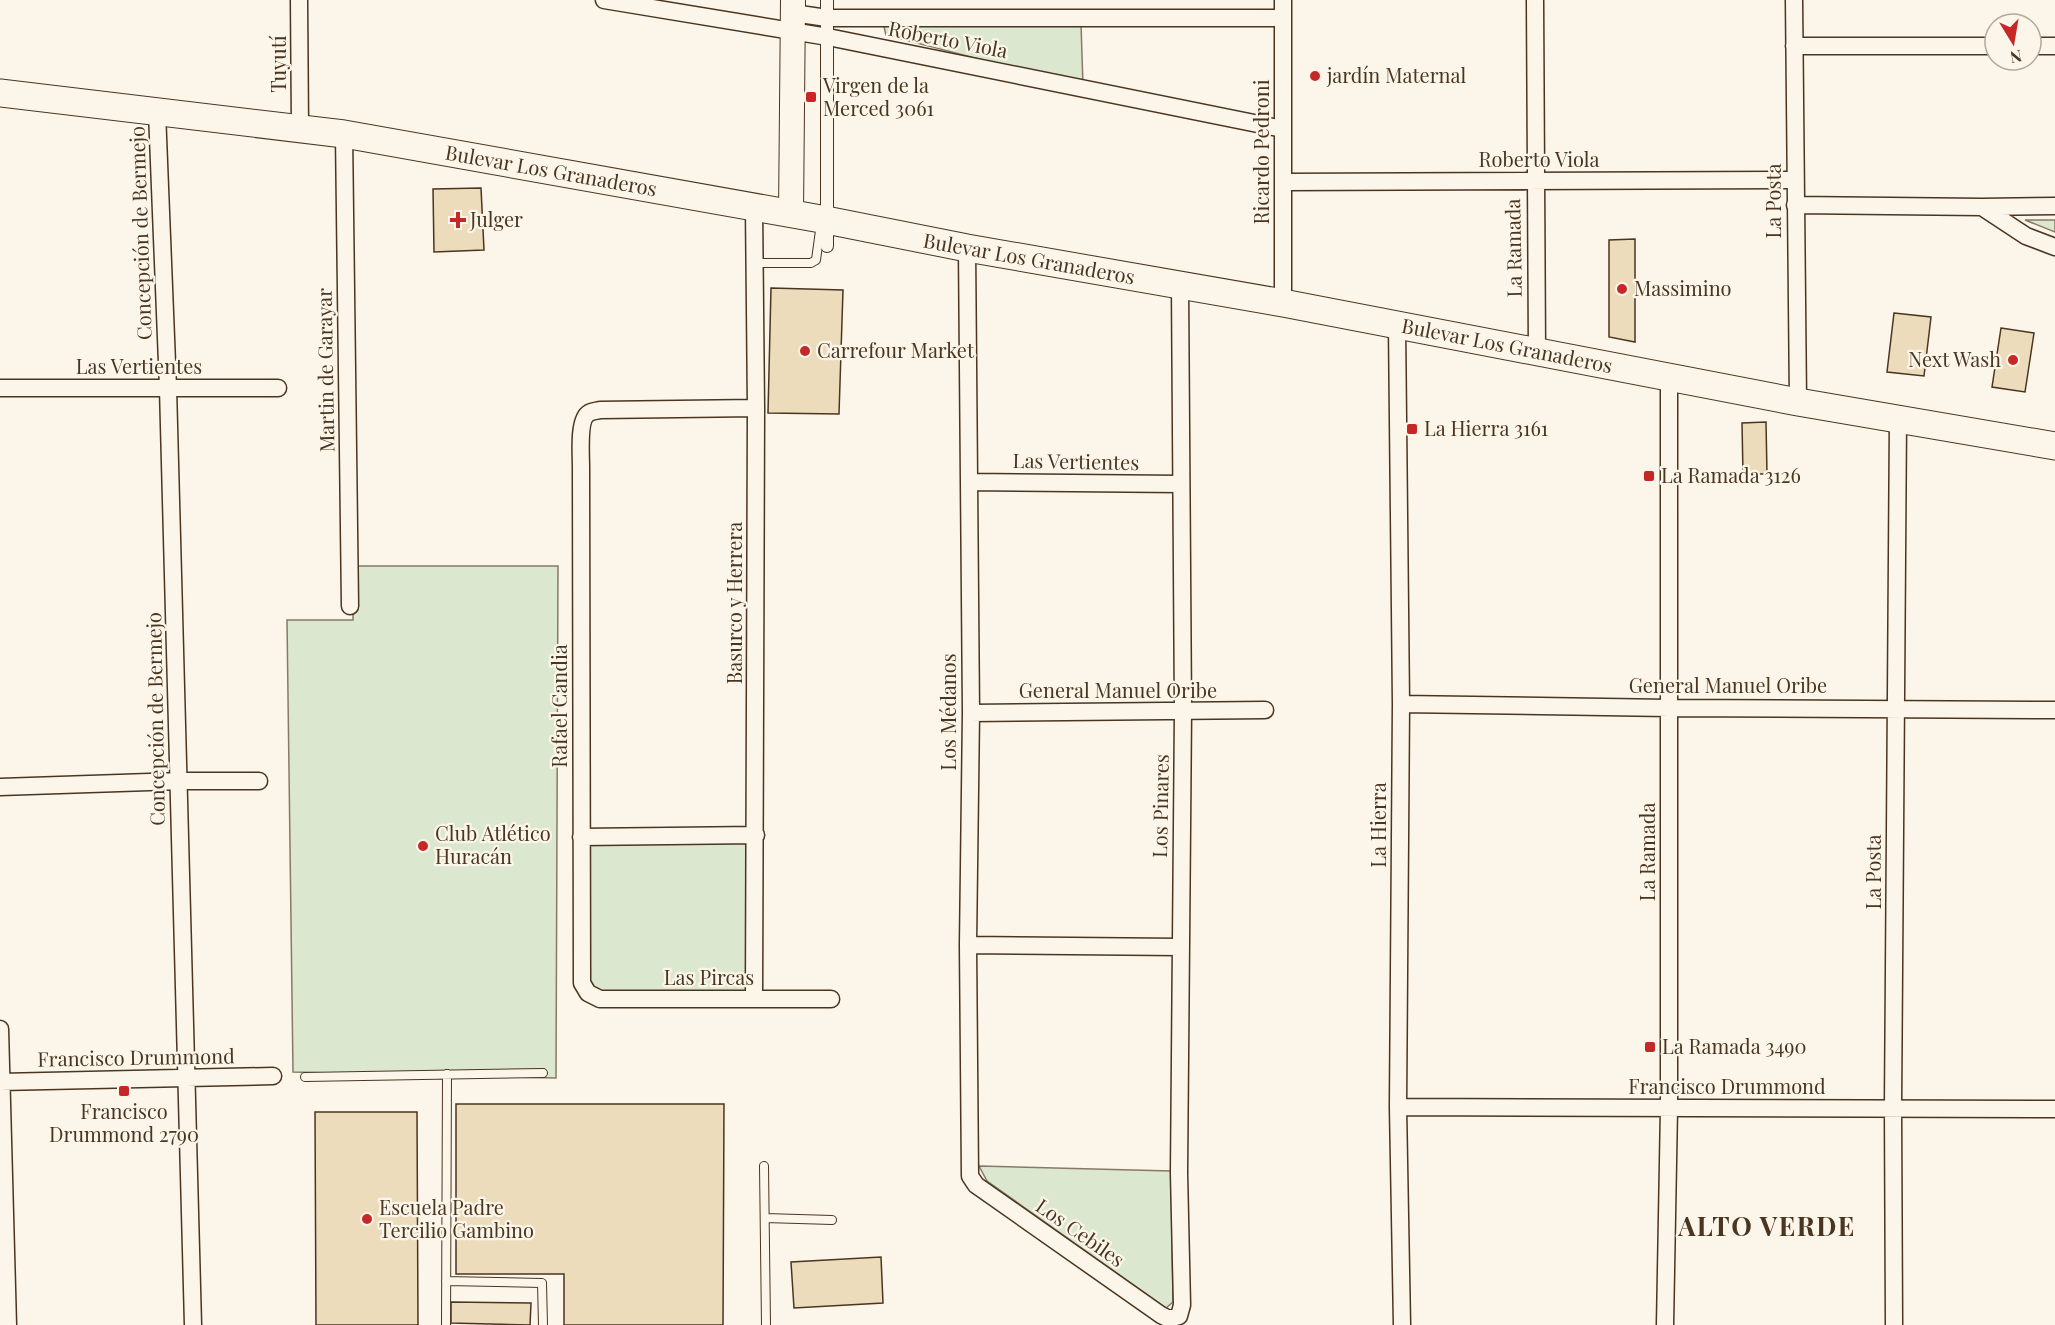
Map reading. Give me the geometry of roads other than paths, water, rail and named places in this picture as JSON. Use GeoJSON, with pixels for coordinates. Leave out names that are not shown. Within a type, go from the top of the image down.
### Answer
{"type":"FeatureCollection","features":[{"type":"Feature","properties":{"kind":"main road"},"geometry":{"type":"LineString","coordinates":[[791,214],[793,15]]}},
{"type":"Feature","properties":{"kind":"main road","name":"Bulevar Los Granaderos"},"geometry":{"type":"LineString","coordinates":[[0,93],[344,134],[791,214],[825,229],[967,248],[1283,303],[1798,402],[2055,446]]}},
{"type":"Feature","properties":{"kind":"street","name":"Tuyutí"},"geometry":{"type":"LineString","coordinates":[[299,0],[300,127]]}},
{"type":"Feature","properties":{"kind":"street","name":"Roberto Viola"},"geometry":{"type":"LineString","coordinates":[[604,0],[793,15],[828,37],[1283,129]]}},
{"type":"Feature","properties":{"kind":"street"},"geometry":{"type":"LineString","coordinates":[[825,229],[827,0]]}},
{"type":"Feature","properties":{"kind":"street","name":"Ricardo Pedroni"},"geometry":{"type":"LineString","coordinates":[[1283,0],[1283,303]]}},
{"type":"Feature","properties":{"kind":"street","name":"La Ramada"},"geometry":{"type":"LineString","coordinates":[[1535,0],[1536,352]]}},
{"type":"Feature","properties":{"kind":"street","name":"La Posta"},"geometry":{"type":"LineString","coordinates":[[1794,0],[1798,402]]}},
{"type":"Feature","properties":{"kind":"street"},"geometry":{"type":"LineString","coordinates":[[793,15],[827,18],[1283,18]]}},
{"type":"Feature","properties":{"kind":"street"},"geometry":{"type":"LineString","coordinates":[[1794,46],[1983,46]]}},
{"type":"Feature","properties":{"kind":"street","name":"Concepción de Bermejo"},"geometry":{"type":"LineString","coordinates":[[157,112],[168,388],[193,1325]]}},
{"type":"Feature","properties":{"kind":"street","name":"Martin de Garayar"},"geometry":{"type":"LineString","coordinates":[[344,134],[350,606]]}},
{"type":"Feature","properties":{"kind":"street","name":"Roberto Viola"},"geometry":{"type":"LineString","coordinates":[[1284,182],[1795,180]]}},
{"type":"Feature","properties":{"kind":"street"},"geometry":{"type":"LineString","coordinates":[[1795,205],[2055,206]]}},
{"type":"Feature","properties":{"kind":"street"},"geometry":{"type":"LineString","coordinates":[[1982,207],[2026,236],[2055,247]]}},
{"type":"Feature","properties":{"kind":"street","name":"Basurco y Herrera"},"geometry":{"type":"LineString","coordinates":[[754,208],[756,408],[754,999]]}},
{"type":"Feature","properties":{"kind":"street","name":"Los Médanos"},"geometry":{"type":"LineString","coordinates":[[967,248],[971,713],[968,945],[970,1176]]}},
{"type":"Feature","properties":{"kind":"street","name":"Los Pinares"},"geometry":{"type":"LineString","coordinates":[[1169,1319],[1179,1316],[1182,1305],[1179,1173],[1183,711],[1180,286]]}},
{"type":"Feature","properties":{"kind":"street","name":"La Hierra"},"geometry":{"type":"LineString","coordinates":[[1397,325],[1401,704],[1398,1107],[1402,1325]]}},
{"type":"Feature","properties":{"kind":"street","name":"La Ramada"},"geometry":{"type":"LineString","coordinates":[[1665,1325],[1669,1108],[1669,378]]}},
{"type":"Feature","properties":{"kind":"street","name":"Las Vertientes"},"geometry":{"type":"LineString","coordinates":[[0,388],[278,388]]}},
{"type":"Feature","properties":{"kind":"street","name":"Rafael Candia"},"geometry":{"type":"LineString","coordinates":[[588,993],[582,983],[581,430],[584,418],[589,412],[600,410],[756,408]]}},
{"type":"Feature","properties":{"kind":"street","name":"La Posta"},"geometry":{"type":"LineString","coordinates":[[1894,1325],[1893,1107],[1898,419]]}},
{"type":"Feature","properties":{"kind":"street","name":"Las Vertientes"},"geometry":{"type":"LineString","coordinates":[[970,482],[1181,484]]}},
{"type":"Feature","properties":{"kind":"street","name":"General Manuel Oribe"},"geometry":{"type":"LineString","coordinates":[[1401,704],[2055,710]]}},
{"type":"Feature","properties":{"kind":"street","name":"General Manuel Oribe"},"geometry":{"type":"LineString","coordinates":[[971,713],[1265,711]]}},
{"type":"Feature","properties":{"kind":"street"},"geometry":{"type":"LineString","coordinates":[[0,787],[179,781],[260,781]]}},
{"type":"Feature","properties":{"kind":"street"},"geometry":{"type":"LineString","coordinates":[[581,837],[756,836]]}},
{"type":"Feature","properties":{"kind":"street"},"geometry":{"type":"LineString","coordinates":[[968,945],[1180,948]]}},
{"type":"Feature","properties":{"kind":"street","name":"Las Pircas"},"geometry":{"type":"LineString","coordinates":[[588,993],[600,999],[831,999]]}},
{"type":"Feature","properties":{"kind":"street"},"geometry":{"type":"LineString","coordinates":[[0,1029],[8,1325]]}},
{"type":"Feature","properties":{"kind":"street","name":"Francisco Drummond"},"geometry":{"type":"LineString","coordinates":[[1,1082],[273,1076]]}},
{"type":"Feature","properties":{"kind":"street","name":"Francisco Drummond"},"geometry":{"type":"LineString","coordinates":[[1398,1107],[2055,1109]]}},
{"type":"Feature","properties":{"kind":"street","name":"Los Cebiles"},"geometry":{"type":"LineString","coordinates":[[970,1176],[985,1192],[1169,1319]]}},
{"type":"Feature","properties":{"kind":"lane"},"geometry":{"type":"LineString","coordinates":[[754,263],[811,263],[816,260],[825,229]]}},
{"type":"Feature","properties":{"kind":"lane"},"geometry":{"type":"LineString","coordinates":[[305,1077],[543,1073]]}},
{"type":"Feature","properties":{"kind":"lane"},"geometry":{"type":"LineString","coordinates":[[446,1325],[447,1074]]}},
{"type":"Feature","properties":{"kind":"lane"},"geometry":{"type":"LineString","coordinates":[[764,1166],[766,1325]]}},
{"type":"Feature","properties":{"kind":"lane"},"geometry":{"type":"LineString","coordinates":[[765,1218],[832,1220]]}},
{"type":"Feature","properties":{"kind":"lane"},"geometry":{"type":"LineString","coordinates":[[447,1281],[542,1282],[543,1325]]}},
{"type":"Feature","properties":{"kind":"place","name":"jardín Maternal"},"geometry":{"type":"Point","coordinates":[1315,76]}},
{"type":"Feature","properties":{"kind":"place","name":"Virgen de la Merced 3061"},"geometry":{"type":"Point","coordinates":[811,97]}},
{"type":"Feature","properties":{"kind":"place","name":"Julger"},"geometry":{"type":"Point","coordinates":[458,220]}},
{"type":"Feature","properties":{"kind":"place","name":"Massimino"},"geometry":{"type":"Point","coordinates":[1622,289]}},
{"type":"Feature","properties":{"kind":"place","name":"Carrefour Market"},"geometry":{"type":"Point","coordinates":[805,351]}},
{"type":"Feature","properties":{"kind":"place","name":"Next Wash"},"geometry":{"type":"Point","coordinates":[2013,360]}},
{"type":"Feature","properties":{"kind":"place","name":"La Hierra 3161"},"geometry":{"type":"Point","coordinates":[1412,429]}},
{"type":"Feature","properties":{"kind":"place","name":"La Ramada 3126"},"geometry":{"type":"Point","coordinates":[1649,476]}},
{"type":"Feature","properties":{"kind":"place","name":"Club Atlético Huracán"},"geometry":{"type":"Point","coordinates":[423,846]}},
{"type":"Feature","properties":{"kind":"place","name":"La Ramada 3490"},"geometry":{"type":"Point","coordinates":[1650,1047]}},
{"type":"Feature","properties":{"kind":"place","name":"Francisco Drummond 2790"},"geometry":{"type":"Point","coordinates":[124,1091]}},
{"type":"Feature","properties":{"kind":"place","name":"Escuela Padre Tercilio Gambino"},"geometry":{"type":"Point","coordinates":[367,1219]}},
{"type":"Feature","properties":{"kind":"district","name":"ALTO VERDE"},"geometry":{"type":"Point","coordinates":[1767,1227]}}]}
